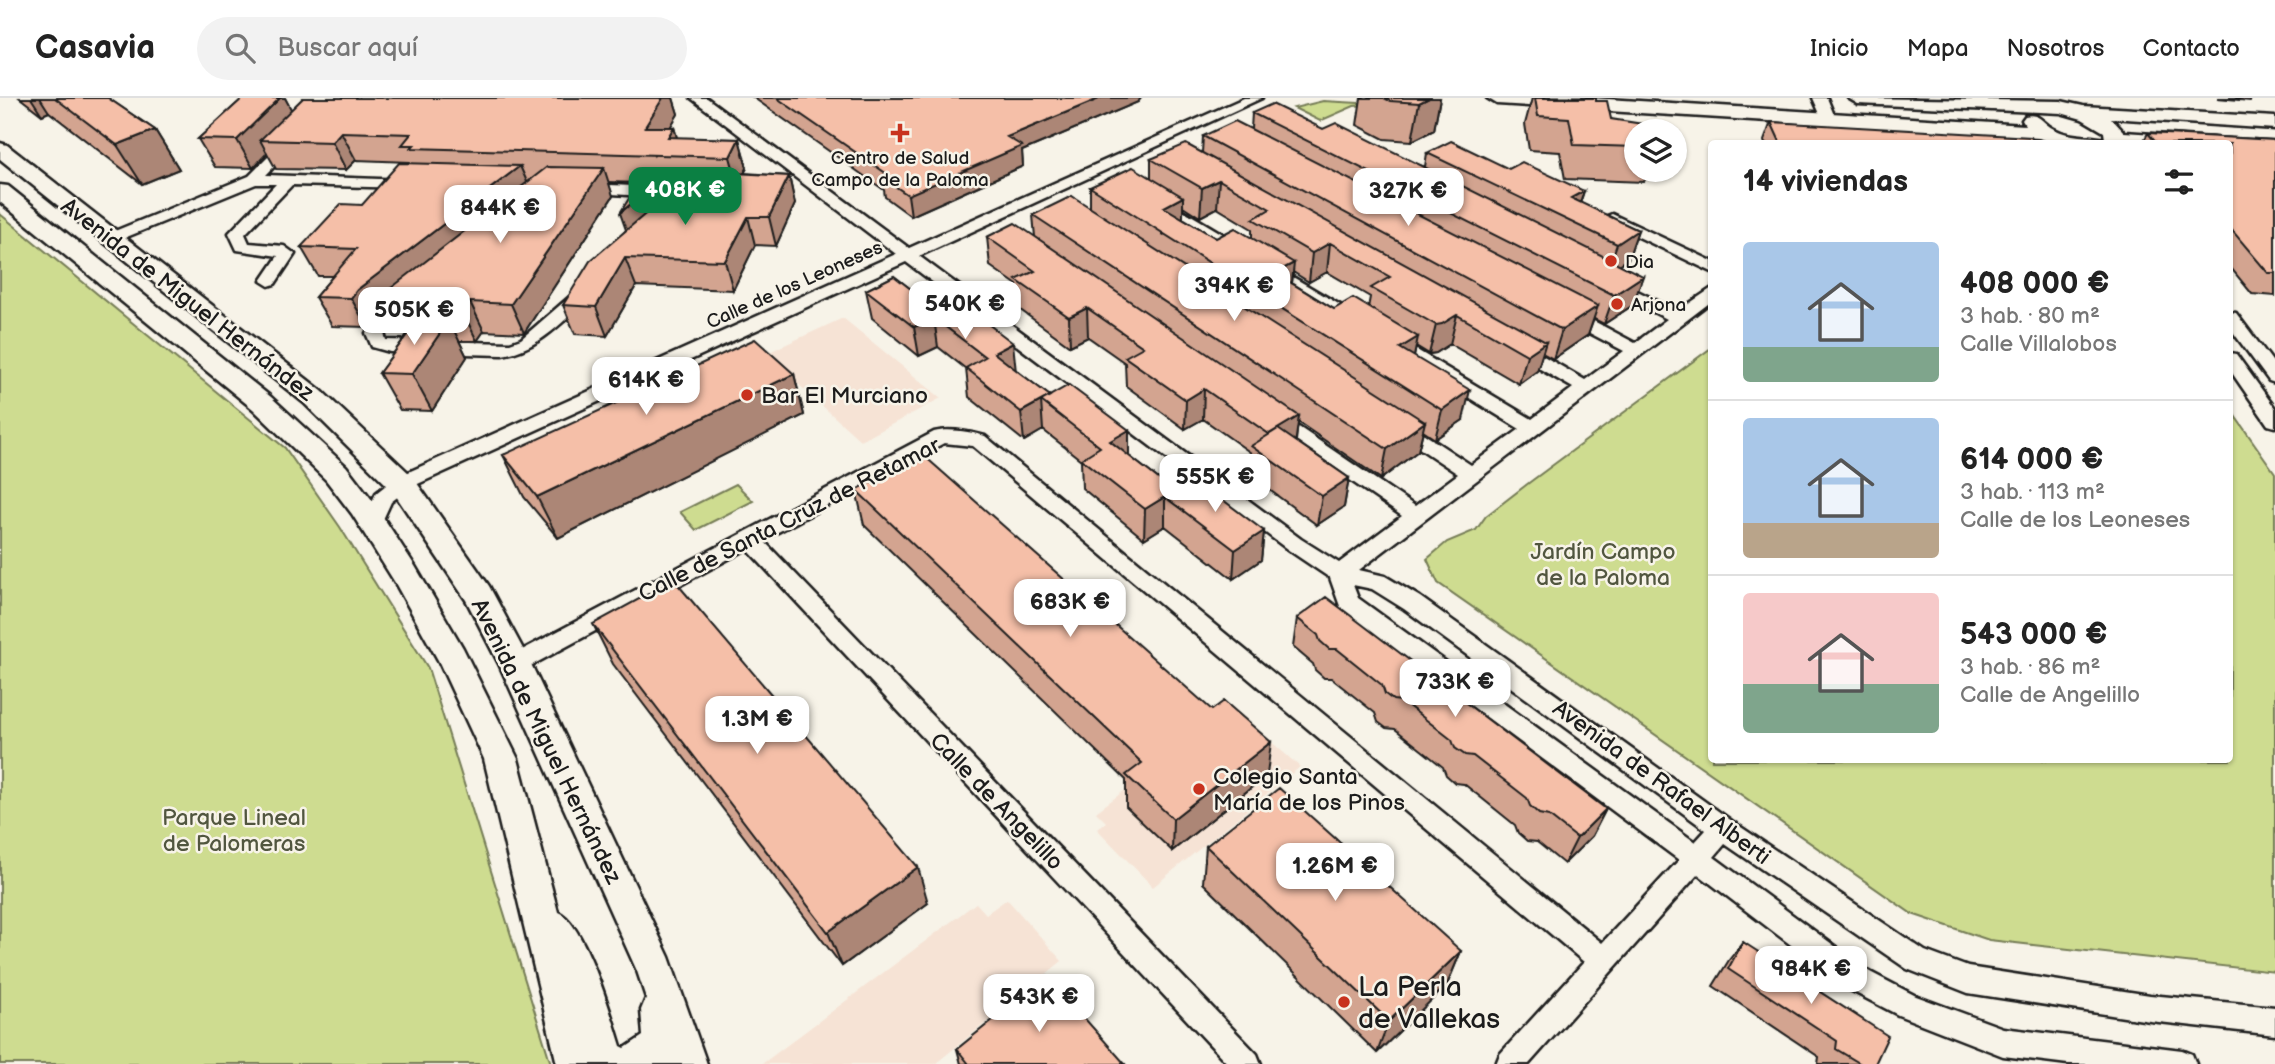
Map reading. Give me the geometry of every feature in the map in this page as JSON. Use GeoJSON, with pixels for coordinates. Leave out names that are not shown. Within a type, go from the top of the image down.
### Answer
{"type":"FeatureCollection","features":[{"type":"Feature","properties":{"kind":"street"},"geometry":{"type":"LineString","coordinates":[[698,98],[1294,544],[1339,574],[1708,296]]}},
{"type":"Feature","properties":{"kind":"street"},"geometry":{"type":"LineString","coordinates":[[1208,126],[1219,98]]}},
{"type":"Feature","properties":{"kind":"street","name":"Calle de los Leoneses"},"geometry":{"type":"LineString","coordinates":[[402,483],[1104,167],[1160,148],[1208,126],[1255,98]]}},
{"type":"Feature","properties":{"kind":"street"},"geometry":{"type":"LineString","coordinates":[[1497,98],[2044,132]]}},
{"type":"Feature","properties":{"kind":"street"},"geometry":{"type":"LineString","coordinates":[[1820,98],[1829,120]]}},
{"type":"Feature","properties":{"kind":"street"},"geometry":{"type":"LineString","coordinates":[[1858,98],[2275,122]]}},
{"type":"Feature","properties":{"kind":"street"},"geometry":{"type":"LineString","coordinates":[[2041,108],[2031,115],[2033,124],[2064,140]]}},
{"type":"Feature","properties":{"kind":"street"},"geometry":{"type":"LineString","coordinates":[[2078,110],[2102,120],[2114,131],[2107,140]]}},
{"type":"Feature","properties":{"kind":"street"},"geometry":{"type":"LineString","coordinates":[[111,238],[254,179],[305,127]]}},
{"type":"Feature","properties":{"kind":"street","name":"Avenida de Miguel Hernández"},"geometry":{"type":"LineString","coordinates":[[0,149],[313,397],[402,483],[478,594],[515,664],[656,970],[687,1064]]}},
{"type":"Feature","properties":{"kind":"street"},"geometry":{"type":"LineString","coordinates":[[1104,167],[1120,178]]}},
{"type":"Feature","properties":{"kind":"street"},"geometry":{"type":"LineString","coordinates":[[254,179],[430,184]]}},
{"type":"Feature","properties":{"kind":"street"},"geometry":{"type":"LineString","coordinates":[[269,281],[287,254],[278,249],[243,247],[237,233],[288,180]]}},
{"type":"Feature","properties":{"kind":"street"},"geometry":{"type":"LineString","coordinates":[[566,189],[671,192]]}},
{"type":"Feature","properties":{"kind":"street"},"geometry":{"type":"LineString","coordinates":[[1140,190],[1534,429]]}},
{"type":"Feature","properties":{"kind":"street","name":"Avenida de Miguel Hernández"},"geometry":{"type":"LineString","coordinates":[[0,191],[262,403],[336,473],[372,523],[452,657],[501,759],[577,1064]]}},
{"type":"Feature","properties":{"kind":"street"},"geometry":{"type":"LineString","coordinates":[[803,194],[827,195]]}},
{"type":"Feature","properties":{"kind":"street"},"geometry":{"type":"LineString","coordinates":[[1044,195],[1064,209]]}},
{"type":"Feature","properties":{"kind":"street"},"geometry":{"type":"LineString","coordinates":[[1597,212],[1708,265]]}},
{"type":"Feature","properties":{"kind":"street"},"geometry":{"type":"LineString","coordinates":[[988,220],[1004,232]]}},
{"type":"Feature","properties":{"kind":"street"},"geometry":{"type":"LineString","coordinates":[[1596,277],[1679,318]]}},
{"type":"Feature","properties":{"kind":"street"},"geometry":{"type":"LineString","coordinates":[[418,294],[381,325],[375,333],[378,343],[404,348],[514,348],[527,343],[594,284]]}},
{"type":"Feature","properties":{"kind":"street"},"geometry":{"type":"LineString","coordinates":[[1552,306],[1637,351]]}},
{"type":"Feature","properties":{"kind":"street"},"geometry":{"type":"LineString","coordinates":[[2233,321],[2275,377]]}},
{"type":"Feature","properties":{"kind":"street"},"geometry":{"type":"LineString","coordinates":[[1501,340],[1586,388]]}},
{"type":"Feature","properties":{"kind":"street"},"geometry":{"type":"LineString","coordinates":[[2233,362],[2275,421]]}},
{"type":"Feature","properties":{"kind":"street"},"geometry":{"type":"LineString","coordinates":[[1258,408],[1414,515]]}},
{"type":"Feature","properties":{"kind":"street"},"geometry":{"type":"LineString","coordinates":[[1379,413],[1473,475]]}},
{"type":"Feature","properties":{"kind":"street","name":"Calle de Santa Cruz de Retamar"},"geometry":{"type":"LineString","coordinates":[[515,664],[941,436],[978,440],[1603,961]]}},
{"type":"Feature","properties":{"kind":"street"},"geometry":{"type":"LineString","coordinates":[[372,523],[383,498],[402,483]]}},
{"type":"Feature","properties":{"kind":"street","name":"Calle de Angelillo"},"geometry":{"type":"LineString","coordinates":[[748,537],[1247,1064]]}},
{"type":"Feature","properties":{"kind":"street","name":"Avenida de Rafael Alberti"},"geometry":{"type":"LineString","coordinates":[[1339,574],[1378,582],[1412,603],[1723,829],[1916,960],[1968,980],[2150,1008],[2275,1021]]}},
{"type":"Feature","properties":{"kind":"street","name":"Avenida de Rafael Alberti"},"geometry":{"type":"LineString","coordinates":[[1339,574],[1349,603],[1860,981],[1908,1006],[2003,1042],[2182,1064]]}},
{"type":"Feature","properties":{"kind":"street"},"geometry":{"type":"LineString","coordinates":[[1510,1064],[1723,829]]}},
{"type":"Feature","properties":{"kind":"street","name":"Avenida de Miguel Hernández"},"geometry":{"type":"LineString","coordinates":[[536,901],[571,959],[586,994],[605,1059],[613,1064]]}},
{"type":"Feature","properties":{"kind":"street","name":"Avenida de Miguel Hernández"},"geometry":{"type":"LineString","coordinates":[[635,1064],[647,1060],[664,1044],[656,970]]}},
{"type":"Feature","properties":{"kind":"shaded area"},"geometry":{"type":"Polygon","coordinates":[[[843,318],[941,398],[861,441],[765,354],[843,318]]]}},
{"type":"Feature","properties":{"kind":"shaded area","name":"Colegio Santa María de los Pinos"},"geometry":{"type":"Polygon","coordinates":[[[1226,714],[1237,722],[1243,717],[1300,767],[1153,887],[1097,829],[1106,822],[1096,812],[1226,714]]]}},
{"type":"Feature","properties":{"kind":"shaded area"},"geometry":{"type":"Polygon","coordinates":[[[1007,899],[1062,961],[935,1064],[762,1064],[976,903],[986,914],[1007,899]]]}},
{"type":"Feature","properties":{"kind":"green space"},"geometry":{"type":"Polygon","coordinates":[[[1323,101],[1377,104],[1354,106],[1320,121],[1294,108],[1323,101]]]}},
{"type":"Feature","properties":{"kind":"green space","name":"Parque Lineal de Palomeras"},"geometry":{"type":"Polygon","coordinates":[[[0,214],[285,448],[340,527],[428,668],[551,1064],[0,1064],[0,214]]]}},
{"type":"Feature","properties":{"kind":"green space","name":"Jardín Campo de la Paloma"},"geometry":{"type":"Polygon","coordinates":[[[1708,350],[1708,763],[2233,763],[2233,413],[2275,473],[2275,972],[1989,940],[1912,914],[1438,583],[1427,559],[1447,542],[1476,530],[1486,516],[1708,350]]]}},
{"type":"Feature","properties":{"kind":"green space"},"geometry":{"type":"Polygon","coordinates":[[[736,484],[753,501],[696,530],[680,512],[736,484]]]}},
{"type":"Feature","properties":{"kind":"building"},"geometry":{"type":"Polygon","coordinates":[[[55,98],[108,98],[155,130],[117,145],[55,98]]]}},
{"type":"Feature","properties":{"kind":"building"},"geometry":{"type":"Polygon","coordinates":[[[243,98],[280,98],[237,140],[198,139],[243,98]]]}},
{"type":"Feature","properties":{"kind":"building"},"geometry":{"type":"Polygon","coordinates":[[[303,98],[663,98],[645,127],[674,127],[668,137],[739,139],[730,157],[411,148],[414,145],[402,145],[411,134],[341,132],[332,142],[260,140],[303,98]]]}},
{"type":"Feature","properties":{"kind":"building"},"geometry":{"type":"Polygon","coordinates":[[[777,98],[1101,98],[1007,137],[1022,146],[908,195],[882,177],[887,174],[777,98]]]}},
{"type":"Feature","properties":{"kind":"building"},"geometry":{"type":"Polygon","coordinates":[[[1384,98],[1429,98],[1419,103],[1390,101],[1384,98]]]}},
{"type":"Feature","properties":{"kind":"building"},"geometry":{"type":"Polygon","coordinates":[[[1535,98],[1596,98],[1596,101],[1607,101],[1611,119],[1624,121],[1624,147],[1574,145],[1569,118],[1538,116],[1535,98]]]}},
{"type":"Feature","properties":{"kind":"building"},"geometry":{"type":"Polygon","coordinates":[[[1272,104],[1323,129],[1336,123],[1643,276],[1614,295],[1252,113],[1272,104]]]}},
{"type":"Feature","properties":{"kind":"building"},"geometry":{"type":"Polygon","coordinates":[[[1235,121],[1598,306],[1562,330],[1203,136],[1235,121]]]}},
{"type":"Feature","properties":{"kind":"building"},"geometry":{"type":"Polygon","coordinates":[[[1771,122],[2031,137],[2033,140],[1779,140],[1771,122]]]}},
{"type":"Feature","properties":{"kind":"building"},"geometry":{"type":"Polygon","coordinates":[[[2148,133],[2275,140],[2275,273],[2268,273],[2233,232],[2233,140],[2154,140],[2148,133]]]}},
{"type":"Feature","properties":{"kind":"building"},"geometry":{"type":"Polygon","coordinates":[[[1451,141],[1509,169],[1522,162],[1584,191],[1571,198],[1638,230],[1617,244],[1427,153],[1451,141]]]}},
{"type":"Feature","properties":{"kind":"building"},"geometry":{"type":"Polygon","coordinates":[[[1186,144],[1546,342],[1527,355],[1457,315],[1436,325],[1371,288],[1390,277],[1330,243],[1312,253],[1253,219],[1270,209],[1219,180],[1202,188],[1151,159],[1186,144]]]}},
{"type":"Feature","properties":{"kind":"building"},"geometry":{"type":"Polygon","coordinates":[[[399,163],[520,166],[357,290],[351,298],[315,297],[356,249],[301,247],[341,204],[362,205],[399,163]]]}},
{"type":"Feature","properties":{"kind":"building"},"geometry":{"type":"Polygon","coordinates":[[[547,167],[604,168],[511,304],[470,302],[463,312],[433,311],[439,301],[377,299],[547,167]]]}},
{"type":"Feature","properties":{"kind":"building"},"geometry":{"type":"Polygon","coordinates":[[[1133,167],[1183,197],[1164,207],[1216,238],[1235,228],[1294,263],[1275,273],[1334,309],[1353,298],[1418,337],[1400,348],[1470,390],[1442,410],[1090,187],[1133,167]]]}},
{"type":"Feature","properties":{"kind":"building"},"geometry":{"type":"Polygon","coordinates":[[[635,169],[671,170],[620,213],[644,174],[635,169]]]}},
{"type":"Feature","properties":{"kind":"building"},"geometry":{"type":"Polygon","coordinates":[[[696,171],[789,176],[769,217],[748,217],[725,261],[625,258],[596,307],[563,305],[590,261],[696,171]]]}},
{"type":"Feature","properties":{"kind":"building"},"geometry":{"type":"Polygon","coordinates":[[[1072,196],[1425,422],[1387,449],[1033,215],[1072,196]]]}},
{"type":"Feature","properties":{"kind":"building"},"geometry":{"type":"Polygon","coordinates":[[[1015,223],[1299,416],[1269,434],[1204,389],[1186,400],[1125,357],[1143,347],[1087,308],[1069,317],[1016,280],[1035,271],[987,237],[1015,223]]]}},
{"type":"Feature","properties":{"kind":"building"},"geometry":{"type":"Polygon","coordinates":[[[894,276],[942,313],[962,304],[1013,343],[994,353],[1050,396],[1021,412],[966,368],[985,357],[934,318],[914,327],[866,290],[894,276]]]}},
{"type":"Feature","properties":{"kind":"building"},"geometry":{"type":"Polygon","coordinates":[[[418,320],[449,320],[412,374],[379,373],[418,320]]]}},
{"type":"Feature","properties":{"kind":"building"},"geometry":{"type":"Polygon","coordinates":[[[755,339],[794,374],[537,497],[503,455],[755,339]]]}},
{"type":"Feature","properties":{"kind":"building"},"geometry":{"type":"Polygon","coordinates":[[[1069,385],[1129,430],[1110,441],[1174,491],[1145,509],[1081,459],[1100,447],[1041,401],[1069,385]]]}},
{"type":"Feature","properties":{"kind":"building"},"geometry":{"type":"Polygon","coordinates":[[[1278,429],[1349,478],[1322,496],[1251,446],[1278,429]]]}},
{"type":"Feature","properties":{"kind":"building"},"geometry":{"type":"Polygon","coordinates":[[[922,454],[1212,710],[1224,701],[1271,742],[1173,819],[1126,775],[1142,763],[856,490],[922,454]]]}},
{"type":"Feature","properties":{"kind":"building"},"geometry":{"type":"Polygon","coordinates":[[[1194,478],[1264,531],[1235,550],[1165,497],[1194,478]]]}},
{"type":"Feature","properties":{"kind":"building"},"geometry":{"type":"Polygon","coordinates":[[[674,580],[918,867],[828,932],[593,624],[674,580]]]}},
{"type":"Feature","properties":{"kind":"building"},"geometry":{"type":"Polygon","coordinates":[[[1326,597],[1606,809],[1577,838],[1549,816],[1539,814],[1530,806],[1527,798],[1473,756],[1465,755],[1455,748],[1452,740],[1402,701],[1393,700],[1385,694],[1382,685],[1337,649],[1329,649],[1320,641],[1318,635],[1297,618],[1326,597]]]}},
{"type":"Feature","properties":{"kind":"building"},"geometry":{"type":"Polygon","coordinates":[[[1279,788],[1461,951],[1389,1021],[1206,846],[1279,788]]]}},
{"type":"Feature","properties":{"kind":"building"},"geometry":{"type":"Polygon","coordinates":[[[1743,942],[1888,1036],[1875,1064],[1861,1064],[1836,1049],[1837,1041],[1728,969],[1743,942]]]}},
{"type":"Feature","properties":{"kind":"building"},"geometry":{"type":"Polygon","coordinates":[[[1047,976],[1125,1064],[969,1064],[957,1049],[1047,976]]]}},
{"type":"Feature","properties":{"kind":"place","name":"Centro de Salud Campo de la Paloma"},"geometry":{"type":"Point","coordinates":[900,133]}},
{"type":"Feature","properties":{"kind":"place","name":"Dia"},"geometry":{"type":"Point","coordinates":[1611,261]}},
{"type":"Feature","properties":{"kind":"place","name":"Arjona"},"geometry":{"type":"Point","coordinates":[1617,304]}},
{"type":"Feature","properties":{"kind":"place","name":"Bar El Murciano"},"geometry":{"type":"Point","coordinates":[747,395]}},
{"type":"Feature","properties":{"kind":"place","name":"Colegio Santa María de los Pinos"},"geometry":{"type":"Point","coordinates":[1199,789]}},
{"type":"Feature","properties":{"kind":"place","name":"La Perla de Vallekas"},"geometry":{"type":"Point","coordinates":[1344,1002]}}]}
